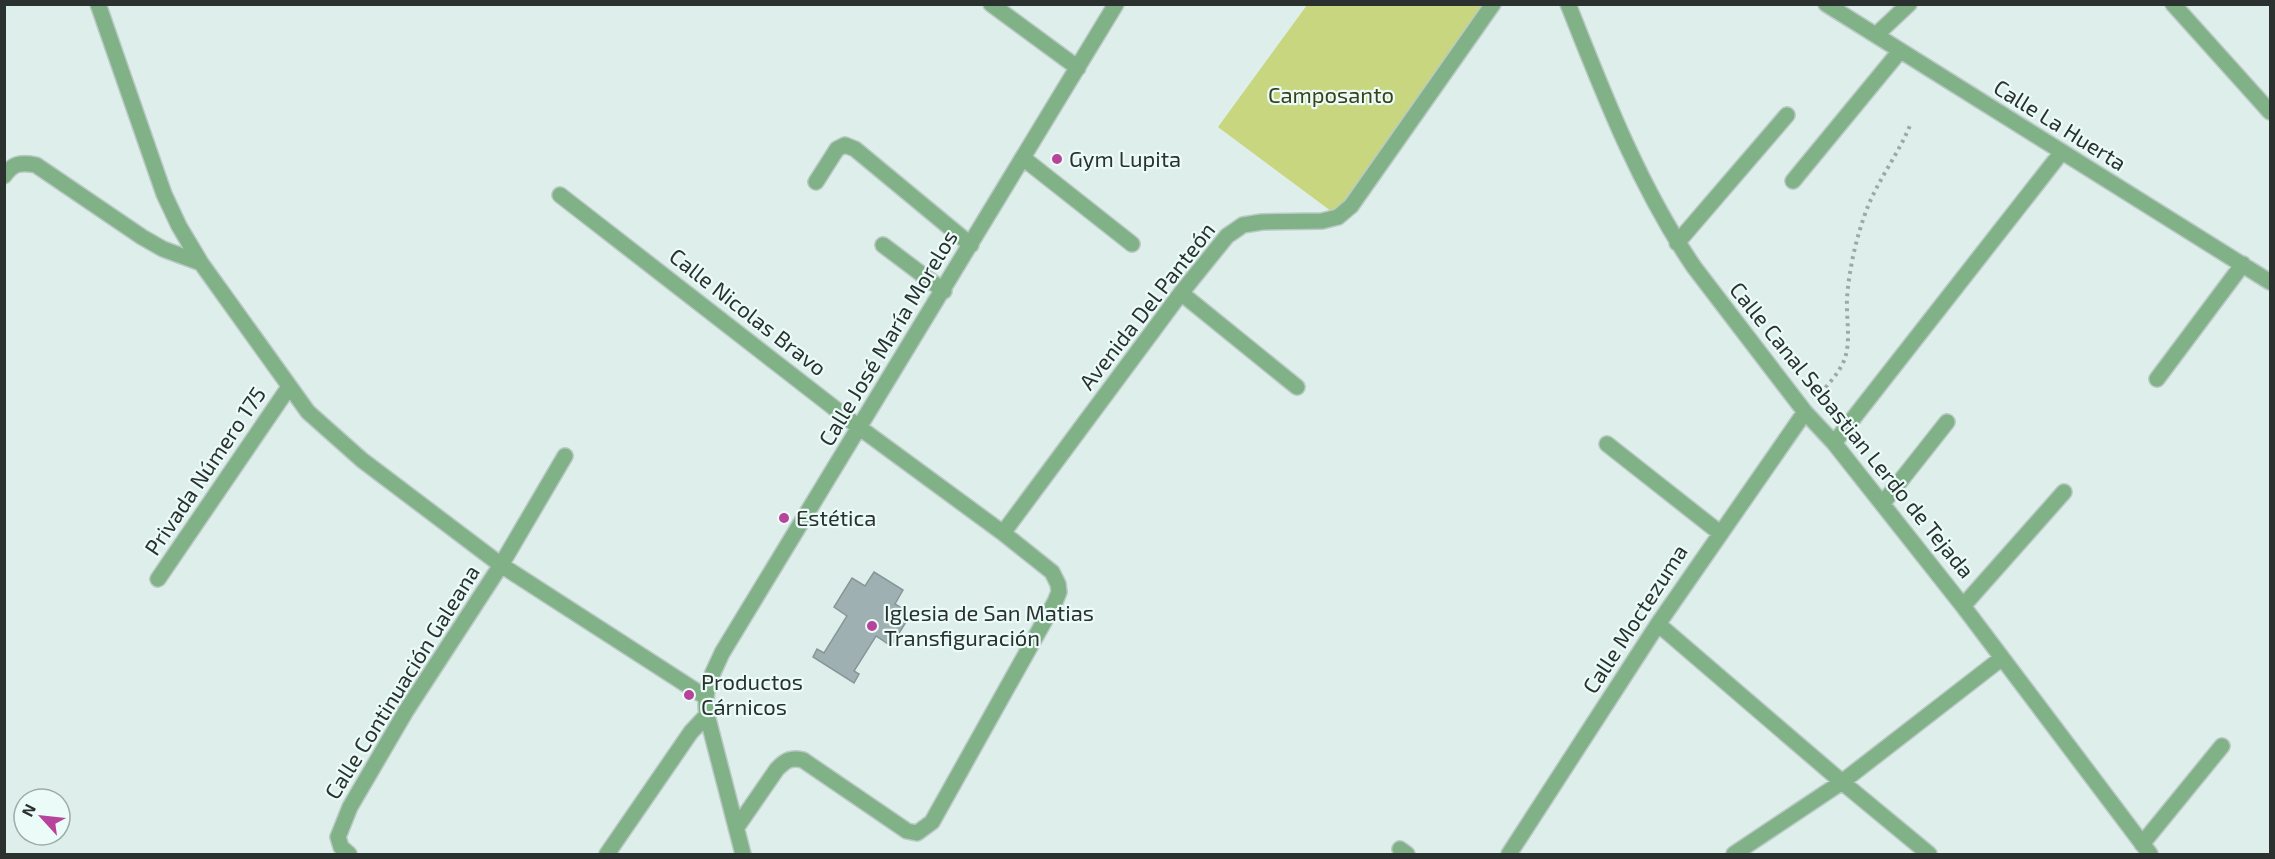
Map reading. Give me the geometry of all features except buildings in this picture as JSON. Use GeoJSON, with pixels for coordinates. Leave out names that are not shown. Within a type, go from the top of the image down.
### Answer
{"type":"FeatureCollection","features":[{"type":"Feature","properties":{"kind":"street"},"geometry":{"type":"LineString","coordinates":[[99,4],[116,60],[164,194],[179,226],[201,263],[289,387],[308,412],[362,460],[501,565],[704,696],[743,855]]}},
{"type":"Feature","properties":{"kind":"street"},"geometry":{"type":"LineString","coordinates":[[991,4],[1078,68]]}},
{"type":"Feature","properties":{"kind":"street","name":"Calle José María Morelos"},"geometry":{"type":"LineString","coordinates":[[704,696],[722,653],[972,245],[1116,4]]}},
{"type":"Feature","properties":{"kind":"street","name":"Avenida Del Panteón"},"geometry":{"type":"LineString","coordinates":[[1003,532],[1181,293],[1227,236],[1243,225],[1262,222],[1322,221],[1338,217],[1351,206],[1493,4]]}},
{"type":"Feature","properties":{"kind":"street","name":"Calle Canal Sebastian Lerdo de Tejada"},"geometry":{"type":"LineString","coordinates":[[1569,4],[1622,137],[1677,243],[1805,412],[1834,443],[1883,503],[1963,606],[2146,849]]}},
{"type":"Feature","properties":{"kind":"street","name":"Calle La Huerta"},"geometry":{"type":"LineString","coordinates":[[1826,4],[2061,153],[2271,282]]}},
{"type":"Feature","properties":{"kind":"street"},"geometry":{"type":"LineString","coordinates":[[1876,35],[1909,4]]}},
{"type":"Feature","properties":{"kind":"street"},"geometry":{"type":"LineString","coordinates":[[2173,4],[2271,112]]}},
{"type":"Feature","properties":{"kind":"street"},"geometry":{"type":"LineString","coordinates":[[1793,181],[1900,51]]}},
{"type":"Feature","properties":{"kind":"street"},"geometry":{"type":"LineString","coordinates":[[1677,243],[1787,115]]}},
{"type":"Feature","properties":{"kind":"street"},"geometry":{"type":"LineString","coordinates":[[816,182],[837,149],[846,145],[855,148],[972,245]]}},
{"type":"Feature","properties":{"kind":"street"},"geometry":{"type":"LineString","coordinates":[[1834,443],[2061,153]]}},
{"type":"Feature","properties":{"kind":"street"},"geometry":{"type":"LineString","coordinates":[[1023,158],[1132,244]]}},
{"type":"Feature","properties":{"kind":"street"},"geometry":{"type":"LineString","coordinates":[[4,176],[11,166],[22,163],[36,165],[152,243],[201,263]]}},
{"type":"Feature","properties":{"kind":"street","name":"Calle Nicolas Bravo"},"geometry":{"type":"LineString","coordinates":[[560,195],[860,428],[1003,532],[1052,572],[1058,584],[1059,592],[1055,602],[932,822],[917,833],[907,831],[803,760],[793,758],[785,760],[777,769],[737,827]]}},
{"type":"Feature","properties":{"kind":"street"},"geometry":{"type":"LineString","coordinates":[[883,245],[944,291]]}},
{"type":"Feature","properties":{"kind":"street"},"geometry":{"type":"LineString","coordinates":[[2157,379],[2243,264]]}},
{"type":"Feature","properties":{"kind":"street"},"geometry":{"type":"LineString","coordinates":[[1181,293],[1297,387]]}},
{"type":"Feature","properties":{"kind":"street","name":"Privada Número 175"},"geometry":{"type":"LineString","coordinates":[[158,579],[289,387]]}},
{"type":"Feature","properties":{"kind":"street","name":"Calle Moctezuma"},"geometry":{"type":"LineString","coordinates":[[1509,855],[1658,624],[1805,412]]}},
{"type":"Feature","properties":{"kind":"street"},"geometry":{"type":"LineString","coordinates":[[1883,503],[1947,422]]}},
{"type":"Feature","properties":{"kind":"street"},"geometry":{"type":"LineString","coordinates":[[1607,444],[1720,533]]}},
{"type":"Feature","properties":{"kind":"street"},"geometry":{"type":"LineString","coordinates":[[501,565],[565,456]]}},
{"type":"Feature","properties":{"kind":"street"},"geometry":{"type":"LineString","coordinates":[[1963,606],[2064,492]]}},
{"type":"Feature","properties":{"kind":"street","name":"Calle Continuación Galeana"},"geometry":{"type":"LineString","coordinates":[[349,855],[341,847],[338,837],[350,807],[406,711],[501,565]]}},
{"type":"Feature","properties":{"kind":"street"},"geometry":{"type":"LineString","coordinates":[[1658,624],[1929,855]]}},
{"type":"Feature","properties":{"kind":"street"},"geometry":{"type":"LineString","coordinates":[[1734,855],[1842,782],[2002,658]]}},
{"type":"Feature","properties":{"kind":"street"},"geometry":{"type":"LineString","coordinates":[[607,855],[691,732],[707,715]]}},
{"type":"Feature","properties":{"kind":"street"},"geometry":{"type":"LineString","coordinates":[[2146,849],[2222,746]]}},
{"type":"Feature","properties":{"kind":"path"},"geometry":{"type":"LineString","coordinates":[[1805,412],[1845,360],[1848,344],[1847,299],[1855,245],[1875,188],[1903,143],[1911,123]]}},
{"type":"Feature","properties":{"kind":"green space","name":"Camposanto"},"geometry":{"type":"Polygon","coordinates":[[[1307,5],[1489,5],[1335,214],[1218,127],[1307,5]]]}},
{"type":"Feature","properties":{"kind":"place","name":"Gym Lupita"},"geometry":{"type":"Point","coordinates":[1057,159]}},
{"type":"Feature","properties":{"kind":"place","name":"Estética"},"geometry":{"type":"Point","coordinates":[784,518]}},
{"type":"Feature","properties":{"kind":"place","name":"Iglesia de San Matias Transfiguración"},"geometry":{"type":"Point","coordinates":[872,626]}},
{"type":"Feature","properties":{"kind":"place","name":"Productos Cárnicos"},"geometry":{"type":"Point","coordinates":[689,695]}}]}
